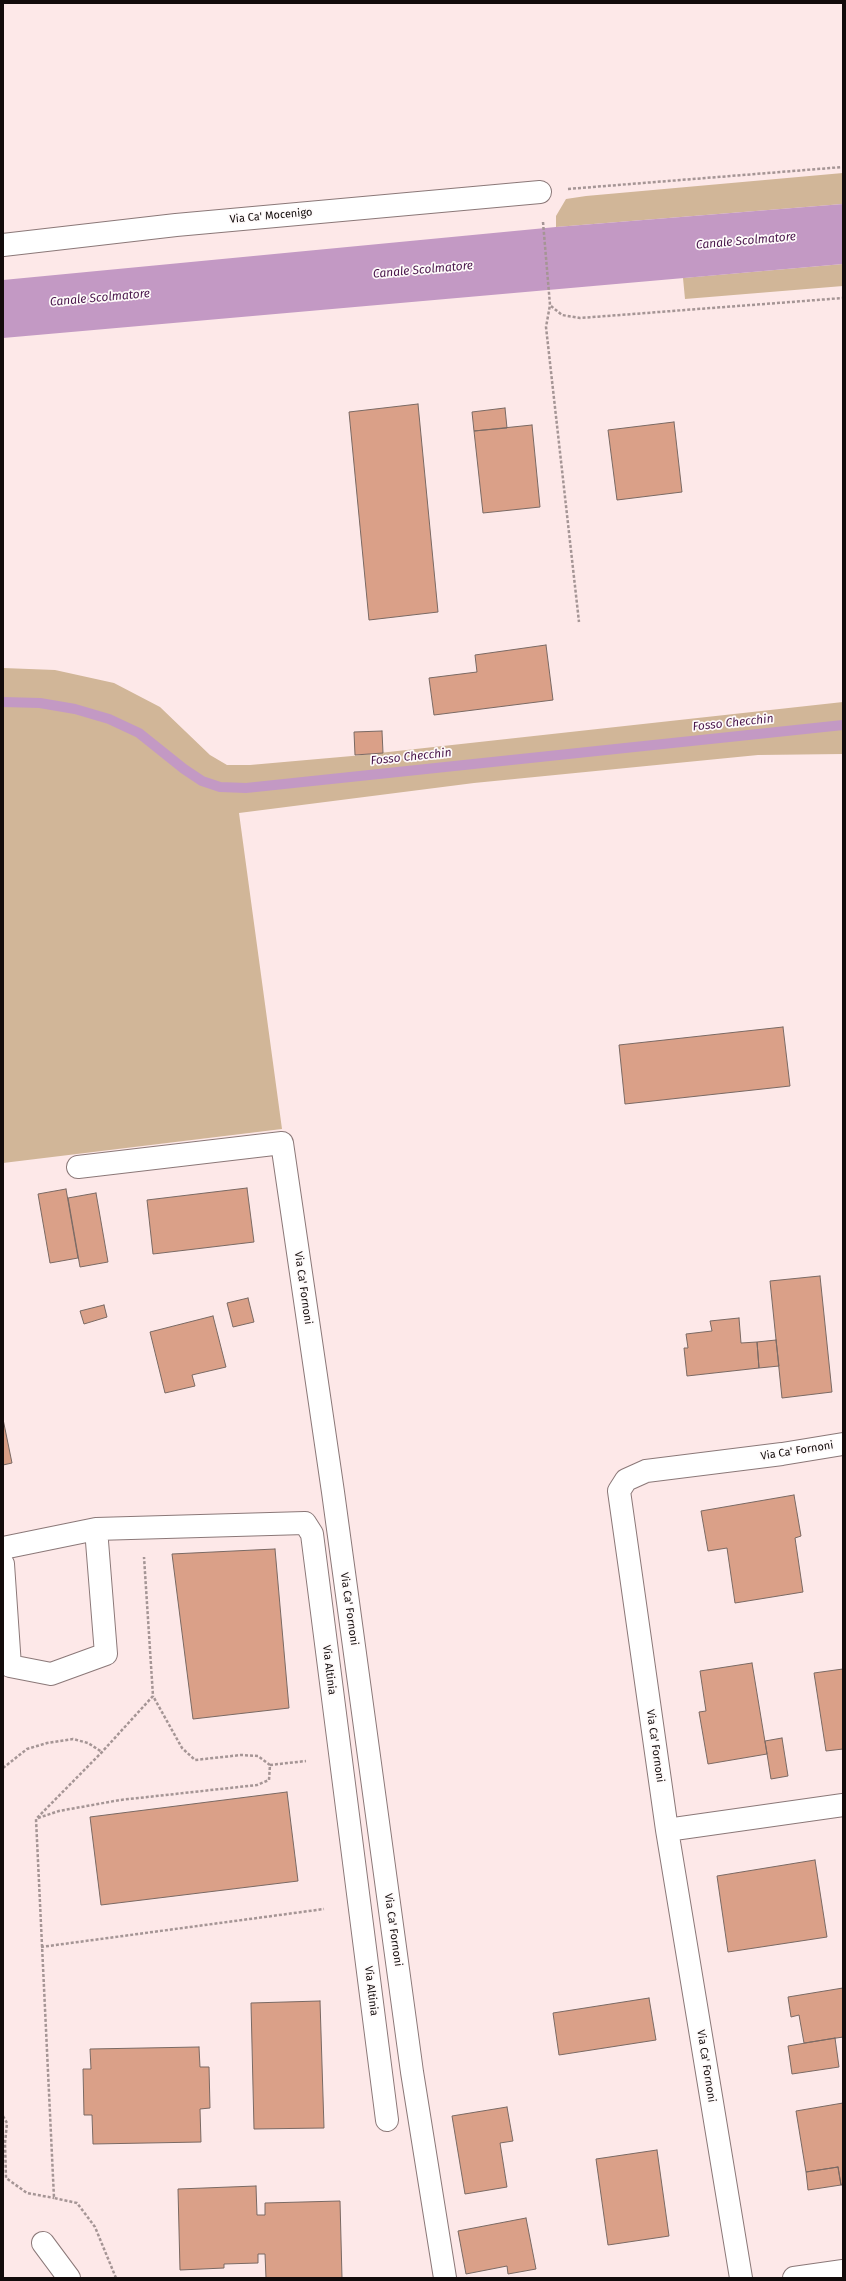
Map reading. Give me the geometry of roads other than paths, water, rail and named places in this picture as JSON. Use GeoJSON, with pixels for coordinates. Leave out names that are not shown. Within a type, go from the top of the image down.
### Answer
{"type":"FeatureCollection","features":[{"type":"Feature","properties":{"kind":"street","name":"Via Ca' Mocenigo"},"geometry":{"type":"LineString","coordinates":[[3,245],[184,224],[540,192]]}},
{"type":"Feature","properties":{"kind":"street","name":"Via Ca' Fornoni"},"geometry":{"type":"LineString","coordinates":[[78,1167],[282,1143],[333,1492],[412,2072],[445,2278]]}},
{"type":"Feature","properties":{"kind":"street","name":"Via Ca' Fornoni"},"geometry":{"type":"LineString","coordinates":[[741,2278],[668,1830],[619,1491],[626,1480],[646,1470],[782,1454],[843,1444]]}},
{"type":"Feature","properties":{"kind":"street","name":"Via Altinia"},"geometry":{"type":"LineString","coordinates":[[3,1548],[96,1529],[305,1523],[312,1534],[387,2120]]}},
{"type":"Feature","properties":{"kind":"street"},"geometry":{"type":"LineString","coordinates":[[3,1564],[7,1670],[51,1674],[106,1654],[96,1529]]}},
{"type":"Feature","properties":{"kind":"street"},"geometry":{"type":"LineString","coordinates":[[668,1830],[843,1805]]}},
{"type":"Feature","properties":{"kind":"street"},"geometry":{"type":"LineString","coordinates":[[43,2243],[69,2278]]}},
{"type":"Feature","properties":{"kind":"street"},"geometry":{"type":"LineString","coordinates":[[794,2278],[843,2271]]}},
{"type":"Feature","properties":{"kind":"water","name":"Canale Scolmatore"},"geometry":{"type":"Polygon","coordinates":[[[843,204],[843,264],[3,338],[3,280],[556,227],[843,204]]]}},
{"type":"Feature","properties":{"kind":"waterway","name":"Fosso Checchin"},"geometry":{"type":"LineString","coordinates":[[3,702],[40,703],[75,709],[109,719],[139,733],[184,769],[202,781],[220,787],[246,788],[843,725]]}}]}
